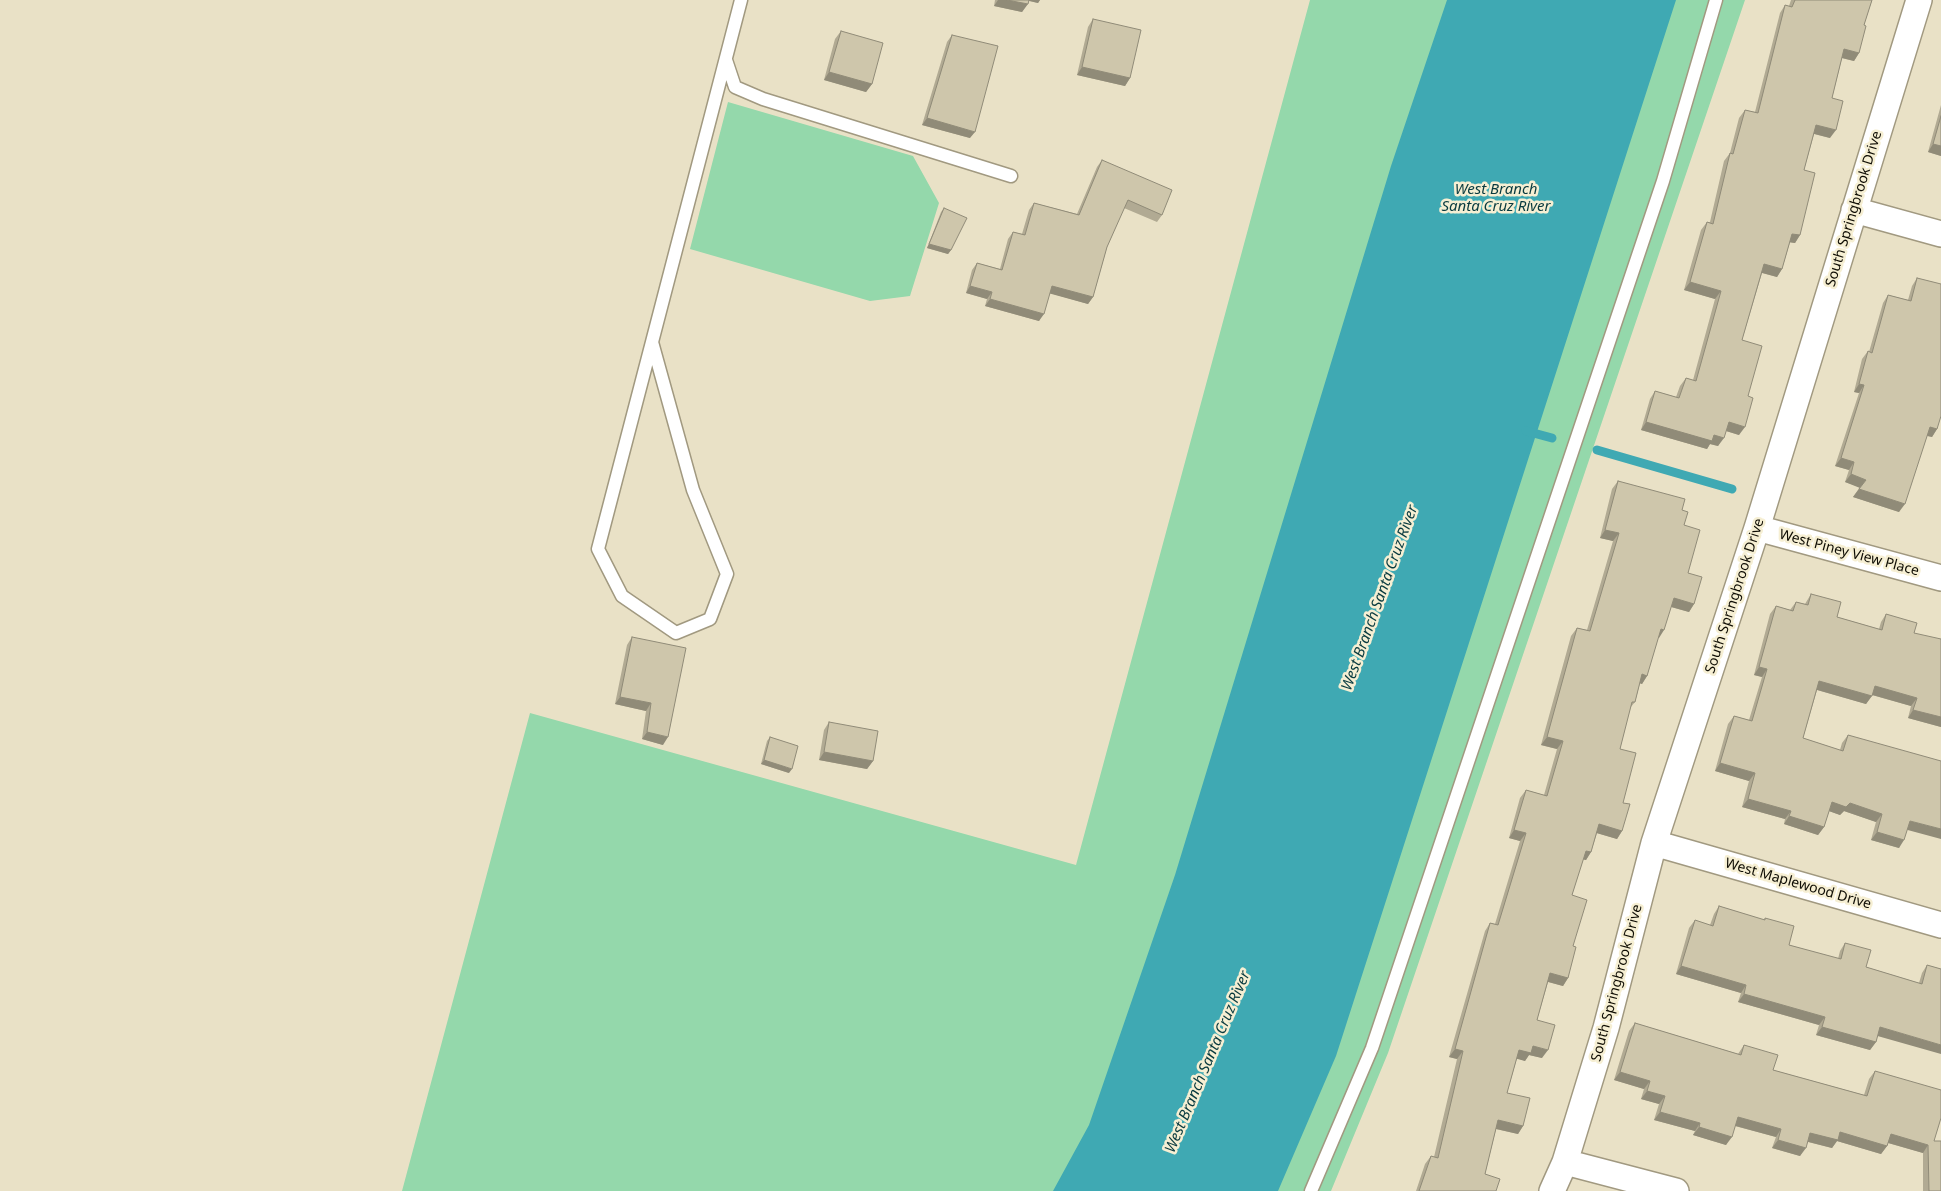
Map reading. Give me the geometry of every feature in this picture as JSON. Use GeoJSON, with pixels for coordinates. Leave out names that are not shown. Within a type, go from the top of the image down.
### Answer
{"type":"FeatureCollection","features":[{"type":"Feature","properties":{"kind":"street","name":"South Springbrook Drive"},"geometry":{"type":"LineString","coordinates":[[1552,1191],[1565,1162],[1606,1028],[1654,843],[1757,528],[1919,0]]}},
{"type":"Feature","properties":{"kind":"street"},"geometry":{"type":"LineString","coordinates":[[1854,210],[1941,234]]}},
{"type":"Feature","properties":{"kind":"street","name":"West Piney View Place"},"geometry":{"type":"LineString","coordinates":[[1757,528],[1941,578]]}},
{"type":"Feature","properties":{"kind":"street","name":"West Maplewood Drive"},"geometry":{"type":"LineString","coordinates":[[1654,843],[1941,925]]}},
{"type":"Feature","properties":{"kind":"street"},"geometry":{"type":"LineString","coordinates":[[1565,1162],[1676,1191]]}},
{"type":"Feature","properties":{"kind":"lane"},"geometry":{"type":"LineString","coordinates":[[652,342],[693,490],[727,574],[710,619],[676,634],[622,596],[598,549],[741,0]]}},
{"type":"Feature","properties":{"kind":"lane"},"geometry":{"type":"LineString","coordinates":[[1311,1191],[1372,1048],[1663,181],[1716,0]]}},
{"type":"Feature","properties":{"kind":"lane"},"geometry":{"type":"LineString","coordinates":[[726,60],[735,87],[762,99],[1011,176]]}},
{"type":"Feature","properties":{"kind":"green space"},"geometry":{"type":"Polygon","coordinates":[[[1310,0],[1745,0],[1388,1053],[1331,1191],[402,1191],[530,713],[1076,865],[1310,0]]]}},
{"type":"Feature","properties":{"kind":"green space"},"geometry":{"type":"Polygon","coordinates":[[[728,102],[913,156],[939,203],[910,296],[870,301],[690,249],[728,102]]]}},
{"type":"Feature","properties":{"kind":"water","name":"West Branch Santa Cruz River"},"geometry":{"type":"Polygon","coordinates":[[[1447,0],[1676,0],[1336,1056],[1278,1191],[1053,1191],[1089,1125],[1175,875],[1391,166],[1447,0]]]}},
{"type":"Feature","properties":{"kind":"building"},"geometry":{"type":"Polygon","coordinates":[[[1007,0],[1029,0],[1028,4],[1007,0]]]}},
{"type":"Feature","properties":{"kind":"building"},"geometry":{"type":"Polygon","coordinates":[[[1795,0],[1872,0],[1864,25],[1866,26],[1859,53],[1844,49],[1832,98],[1843,101],[1836,130],[1816,125],[1804,170],[1815,173],[1800,235],[1792,234],[1782,269],[1764,264],[1742,340],[1762,346],[1748,396],[1753,398],[1745,427],[1729,422],[1724,438],[1714,435],[1712,441],[1646,422],[1655,391],[1679,398],[1686,378],[1696,381],[1721,291],[1690,282],[1707,222],[1713,224],[1730,153],[1733,154],[1745,110],[1758,113],[1785,5],[1792,7],[1795,0]]]}},
{"type":"Feature","properties":{"kind":"building"},"geometry":{"type":"Polygon","coordinates":[[[1093,19],[1141,30],[1130,78],[1082,67],[1093,19]]]}},
{"type":"Feature","properties":{"kind":"building"},"geometry":{"type":"Polygon","coordinates":[[[841,31],[883,43],[872,84],[829,72],[841,31]]]}},
{"type":"Feature","properties":{"kind":"building"},"geometry":{"type":"Polygon","coordinates":[[[952,35],[998,46],[975,132],[927,118],[952,35]]]}},
{"type":"Feature","properties":{"kind":"building"},"geometry":{"type":"Polygon","coordinates":[[[1941,116],[1941,146],[1933,144],[1941,116]]]}},
{"type":"Feature","properties":{"kind":"building"},"geometry":{"type":"Polygon","coordinates":[[[1102,160],[1172,190],[1162,215],[1128,200],[1107,247],[1093,297],[1052,286],[1044,314],[990,299],[992,292],[970,286],[977,263],[1002,270],[1013,232],[1025,235],[1034,203],[1079,215],[1102,160]]]}},
{"type":"Feature","properties":{"kind":"building"},"geometry":{"type":"Polygon","coordinates":[[[944,208],[967,218],[951,250],[929,244],[944,208]]]}},
{"type":"Feature","properties":{"kind":"building"},"geometry":{"type":"Polygon","coordinates":[[[1917,278],[1941,284],[1941,416],[1937,429],[1930,427],[1905,504],[1859,489],[1866,480],[1851,474],[1854,462],[1841,458],[1864,385],[1859,384],[1868,351],[1872,353],[1888,295],[1911,301],[1917,278]]]}},
{"type":"Feature","properties":{"kind":"building"},"geometry":{"type":"Polygon","coordinates":[[[1618,481],[1685,499],[1682,510],[1688,512],[1684,525],[1700,530],[1688,573],[1702,577],[1694,604],[1674,598],[1664,630],[1661,629],[1647,676],[1642,674],[1635,702],[1632,702],[1620,749],[1636,753],[1623,803],[1630,804],[1622,831],[1599,824],[1591,852],[1586,851],[1572,895],[1587,900],[1573,946],[1576,947],[1568,978],[1550,973],[1537,1020],[1555,1025],[1548,1050],[1533,1046],[1531,1053],[1519,1050],[1507,1093],[1530,1098],[1523,1126],[1498,1120],[1485,1174],[1500,1179],[1496,1191],[1419,1191],[1431,1156],[1438,1158],[1463,1051],[1455,1049],[1490,923],[1498,925],[1526,833],[1514,830],[1526,790],[1547,796],[1563,741],[1547,737],[1577,628],[1590,631],[1619,533],[1605,530],[1618,481]]]}},
{"type":"Feature","properties":{"kind":"building"},"geometry":{"type":"Polygon","coordinates":[[[1811,594],[1841,602],[1837,617],[1882,630],[1886,614],[1917,623],[1914,633],[1941,639],[1941,717],[1913,710],[1917,698],[1875,686],[1872,696],[1819,681],[1803,738],[1843,751],[1848,735],[1941,761],[1941,829],[1910,821],[1904,840],[1877,832],[1882,814],[1850,803],[1846,807],[1832,802],[1824,827],[1789,816],[1791,811],[1748,799],[1755,773],[1720,763],[1734,716],[1752,721],[1767,669],[1759,667],[1776,606],[1793,611],[1796,602],[1808,605],[1811,594]]]}},
{"type":"Feature","properties":{"kind":"building"},"geometry":{"type":"Polygon","coordinates":[[[632,637],[686,648],[668,737],[647,732],[651,703],[620,697],[632,637]]]}},
{"type":"Feature","properties":{"kind":"building"},"geometry":{"type":"Polygon","coordinates":[[[829,722],[878,731],[873,761],[824,752],[829,722]]]}},
{"type":"Feature","properties":{"kind":"building"},"geometry":{"type":"Polygon","coordinates":[[[770,737],[798,746],[792,769],[764,760],[770,737]]]}},
{"type":"Feature","properties":{"kind":"building"},"geometry":{"type":"Polygon","coordinates":[[[1719,906],[1765,920],[1765,918],[1794,926],[1789,945],[1841,959],[1845,943],[1871,950],[1866,967],[1922,984],[1927,965],[1941,969],[1941,1045],[1880,1027],[1876,1042],[1822,1027],[1825,1017],[1744,994],[1746,985],[1681,966],[1695,920],[1713,926],[1719,906]]]}},
{"type":"Feature","properties":{"kind":"building"},"geometry":{"type":"Polygon","coordinates":[[[1635,1023],[1741,1055],[1744,1045],[1778,1055],[1773,1070],[1867,1096],[1875,1071],[1941,1090],[1941,1118],[1934,1141],[1941,1141],[1941,1191],[1929,1191],[1928,1145],[1891,1134],[1887,1146],[1840,1132],[1838,1140],[1810,1133],[1806,1148],[1778,1140],[1781,1129],[1738,1117],[1732,1137],[1699,1127],[1700,1123],[1660,1112],[1665,1096],[1647,1091],[1650,1081],[1620,1072],[1635,1023]]]}},
{"type":"Feature","properties":{"kind":"waterway"},"geometry":{"type":"LineString","coordinates":[[1526,431],[1552,438]]}},
{"type":"Feature","properties":{"kind":"waterway"},"geometry":{"type":"LineString","coordinates":[[1597,450],[1732,489]]}}]}
